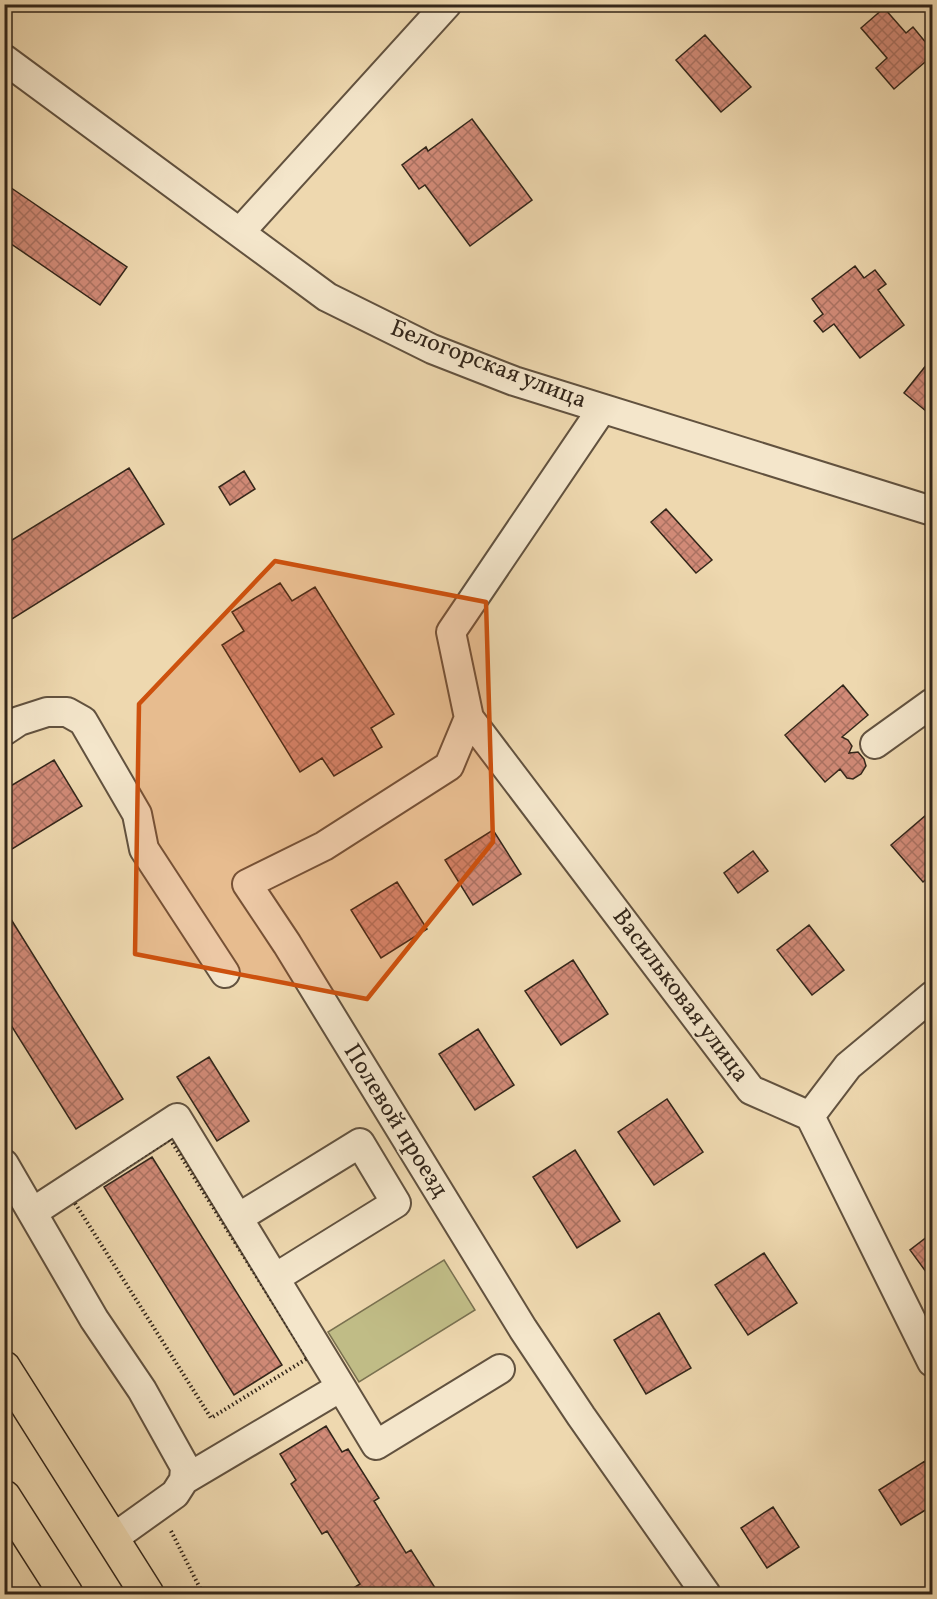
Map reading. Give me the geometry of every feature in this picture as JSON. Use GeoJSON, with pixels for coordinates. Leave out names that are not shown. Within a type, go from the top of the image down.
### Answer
{"type":"FeatureCollection","features":[{"type":"Feature","properties":{"kind":"main road"},"geometry":{"type":"LineString","coordinates":[[4,1368],[147,1594]]}},
{"type":"Feature","properties":{"kind":"main road"},"geometry":{"type":"LineString","coordinates":[[4,1497],[66,1594]]}},
{"type":"Feature","properties":{"kind":"street"},"geometry":{"type":"LineString","coordinates":[[240,232],[447,4]]}},
{"type":"Feature","properties":{"kind":"street","name":"Белогорская улица"},"geometry":{"type":"LineString","coordinates":[[4,59],[327,297],[432,349],[514,381],[933,511]]}},
{"type":"Feature","properties":{"kind":"street"},"geometry":{"type":"LineString","coordinates":[[469,718],[451,632],[602,409]]}},
{"type":"Feature","properties":{"kind":"street"},"geometry":{"type":"LineString","coordinates":[[875,744],[933,703]]}},
{"type":"Feature","properties":{"kind":"street"},"geometry":{"type":"LineString","coordinates":[[4,731],[19,721],[46,712],[67,712],[83,721],[137,814],[144,849],[225,972]]}},
{"type":"Feature","properties":{"kind":"street","name":"Васильковая улица"},"geometry":{"type":"LineString","coordinates":[[469,718],[751,1090],[810,1116]]}},
{"type":"Feature","properties":{"kind":"street","name":"Полевой проезд"},"geometry":{"type":"LineString","coordinates":[[469,718],[449,766],[324,846],[247,884],[523,1329],[706,1594]]}},
{"type":"Feature","properties":{"kind":"street"},"geometry":{"type":"LineString","coordinates":[[933,996],[848,1066],[810,1116],[933,1362]]}},
{"type":"Feature","properties":{"kind":"street"},"geometry":{"type":"LineString","coordinates":[[33,1212],[177,1118],[376,1445],[500,1369]]}},
{"type":"Feature","properties":{"kind":"street"},"geometry":{"type":"LineString","coordinates":[[238,1218],[360,1143],[396,1203],[275,1278]]}},
{"type":"Feature","properties":{"kind":"street"},"geometry":{"type":"LineString","coordinates":[[4,1164],[94,1319],[142,1390],[176,1448],[185,1467],[184,1480]]}},
{"type":"Feature","properties":{"kind":"street"},"geometry":{"type":"LineString","coordinates":[[112,1539],[175,1494],[184,1480],[341,1387]]}},
{"type":"Feature","properties":{"kind":"path"},"geometry":{"type":"LineString","coordinates":[[170,1139],[308,1358],[211,1418],[73,1200],[170,1139]]}},
{"type":"Feature","properties":{"kind":"path"},"geometry":{"type":"LineString","coordinates":[[158,1507],[203,1594]]}},
{"type":"Feature","properties":{"kind":"highlighted area"},"geometry":{"type":"Polygon","coordinates":[[[275,561],[486,602],[493,842],[367,999],[135,954],[139,704],[275,561]]]}},
{"type":"Feature","properties":{"kind":"shaded area"},"geometry":{"type":"Polygon","coordinates":[[[444,1260],[475,1310],[359,1382],[328,1332],[444,1260]]]}},
{"type":"Feature","properties":{"kind":"building"},"geometry":{"type":"Polygon","coordinates":[[[884,8],[906,33],[913,27],[932,50],[932,56],[894,89],[876,68],[887,58],[861,28],[884,8]]]}},
{"type":"Feature","properties":{"kind":"building"},"geometry":{"type":"Polygon","coordinates":[[[705,35],[751,87],[721,112],[676,60],[705,35]]]}},
{"type":"Feature","properties":{"kind":"building"},"geometry":{"type":"Polygon","coordinates":[[[472,119],[532,200],[470,246],[425,185],[419,189],[402,165],[426,147],[428,151],[472,119]]]}},
{"type":"Feature","properties":{"kind":"building"},"geometry":{"type":"Polygon","coordinates":[[[4,183],[127,267],[100,305],[4,239],[4,183]]]}},
{"type":"Feature","properties":{"kind":"building"},"geometry":{"type":"Polygon","coordinates":[[[855,266],[864,278],[875,270],[886,284],[878,290],[904,325],[860,358],[834,324],[823,332],[814,321],[823,314],[812,299],[855,266]]]}},
{"type":"Feature","properties":{"kind":"building"},"geometry":{"type":"Polygon","coordinates":[[[932,358],[932,416],[904,393],[932,358]]]}},
{"type":"Feature","properties":{"kind":"building"},"geometry":{"type":"Polygon","coordinates":[[[129,468],[164,524],[4,624],[4,545],[129,468]]]}},
{"type":"Feature","properties":{"kind":"building"},"geometry":{"type":"Polygon","coordinates":[[[244,471],[255,489],[230,505],[219,487],[244,471]]]}},
{"type":"Feature","properties":{"kind":"building"},"geometry":{"type":"Polygon","coordinates":[[[666,509],[712,560],[696,573],[651,522],[666,509]]]}},
{"type":"Feature","properties":{"kind":"building"},"geometry":{"type":"Polygon","coordinates":[[[280,583],[292,601],[315,587],[394,714],[371,728],[382,747],[334,776],[322,758],[300,772],[222,645],[244,631],[232,612],[280,583]]]}},
{"type":"Feature","properties":{"kind":"building"},"geometry":{"type":"Polygon","coordinates":[[[843,685],[868,715],[842,737],[852,746],[849,753],[858,752],[866,766],[861,774],[853,779],[847,778],[840,769],[825,782],[785,735],[843,685]]]}},
{"type":"Feature","properties":{"kind":"building"},"geometry":{"type":"Polygon","coordinates":[[[54,760],[82,806],[4,854],[4,790],[54,760]]]}},
{"type":"Feature","properties":{"kind":"building"},"geometry":{"type":"Polygon","coordinates":[[[932,810],[932,874],[923,882],[891,845],[932,810]]]}},
{"type":"Feature","properties":{"kind":"building"},"geometry":{"type":"Polygon","coordinates":[[[493,830],[521,874],[473,905],[445,860],[493,830]]]}},
{"type":"Feature","properties":{"kind":"building"},"geometry":{"type":"Polygon","coordinates":[[[753,851],[768,871],[738,893],[724,873],[753,851]]]}},
{"type":"Feature","properties":{"kind":"building"},"geometry":{"type":"Polygon","coordinates":[[[397,882],[427,929],[381,958],[351,910],[397,882]]]}},
{"type":"Feature","properties":{"kind":"building"},"geometry":{"type":"Polygon","coordinates":[[[4,908],[123,1099],[76,1129],[4,1014],[4,908]]]}},
{"type":"Feature","properties":{"kind":"building"},"geometry":{"type":"Polygon","coordinates":[[[809,925],[844,970],[812,995],[777,950],[809,925]]]}},
{"type":"Feature","properties":{"kind":"building"},"geometry":{"type":"Polygon","coordinates":[[[573,960],[608,1014],[561,1045],[525,991],[573,960]]]}},
{"type":"Feature","properties":{"kind":"building"},"geometry":{"type":"Polygon","coordinates":[[[478,1029],[514,1085],[475,1110],[439,1054],[478,1029]]]}},
{"type":"Feature","properties":{"kind":"building"},"geometry":{"type":"Polygon","coordinates":[[[209,1057],[249,1121],[217,1141],[177,1077],[209,1057]]]}},
{"type":"Feature","properties":{"kind":"building"},"geometry":{"type":"Polygon","coordinates":[[[667,1099],[703,1152],[654,1185],[618,1132],[667,1099]]]}},
{"type":"Feature","properties":{"kind":"building"},"geometry":{"type":"Polygon","coordinates":[[[575,1150],[620,1221],[577,1248],[533,1177],[575,1150]]]}},
{"type":"Feature","properties":{"kind":"building"},"geometry":{"type":"Polygon","coordinates":[[[152,1157],[282,1365],[234,1395],[104,1187],[152,1157]]]}},
{"type":"Feature","properties":{"kind":"building"},"geometry":{"type":"Polygon","coordinates":[[[932,1233],[932,1280],[910,1250],[932,1233]]]}},
{"type":"Feature","properties":{"kind":"building"},"geometry":{"type":"Polygon","coordinates":[[[764,1253],[797,1303],[748,1335],[715,1285],[764,1253]]]}},
{"type":"Feature","properties":{"kind":"building"},"geometry":{"type":"Polygon","coordinates":[[[659,1313],[691,1368],[646,1394],[614,1340],[659,1313]]]}},
{"type":"Feature","properties":{"kind":"building"},"geometry":{"type":"Polygon","coordinates":[[[326,1426],[342,1452],[348,1449],[379,1498],[374,1501],[406,1553],[411,1550],[439,1594],[359,1594],[355,1587],[360,1584],[327,1531],[322,1534],[291,1484],[296,1480],[280,1454],[326,1426]]]}},
{"type":"Feature","properties":{"kind":"building"},"geometry":{"type":"Polygon","coordinates":[[[925,1461],[932,1473],[932,1506],[901,1525],[879,1490],[925,1461]]]}},
{"type":"Feature","properties":{"kind":"building"},"geometry":{"type":"Polygon","coordinates":[[[773,1507],[799,1547],[767,1568],[741,1528],[773,1507]]]}}]}
